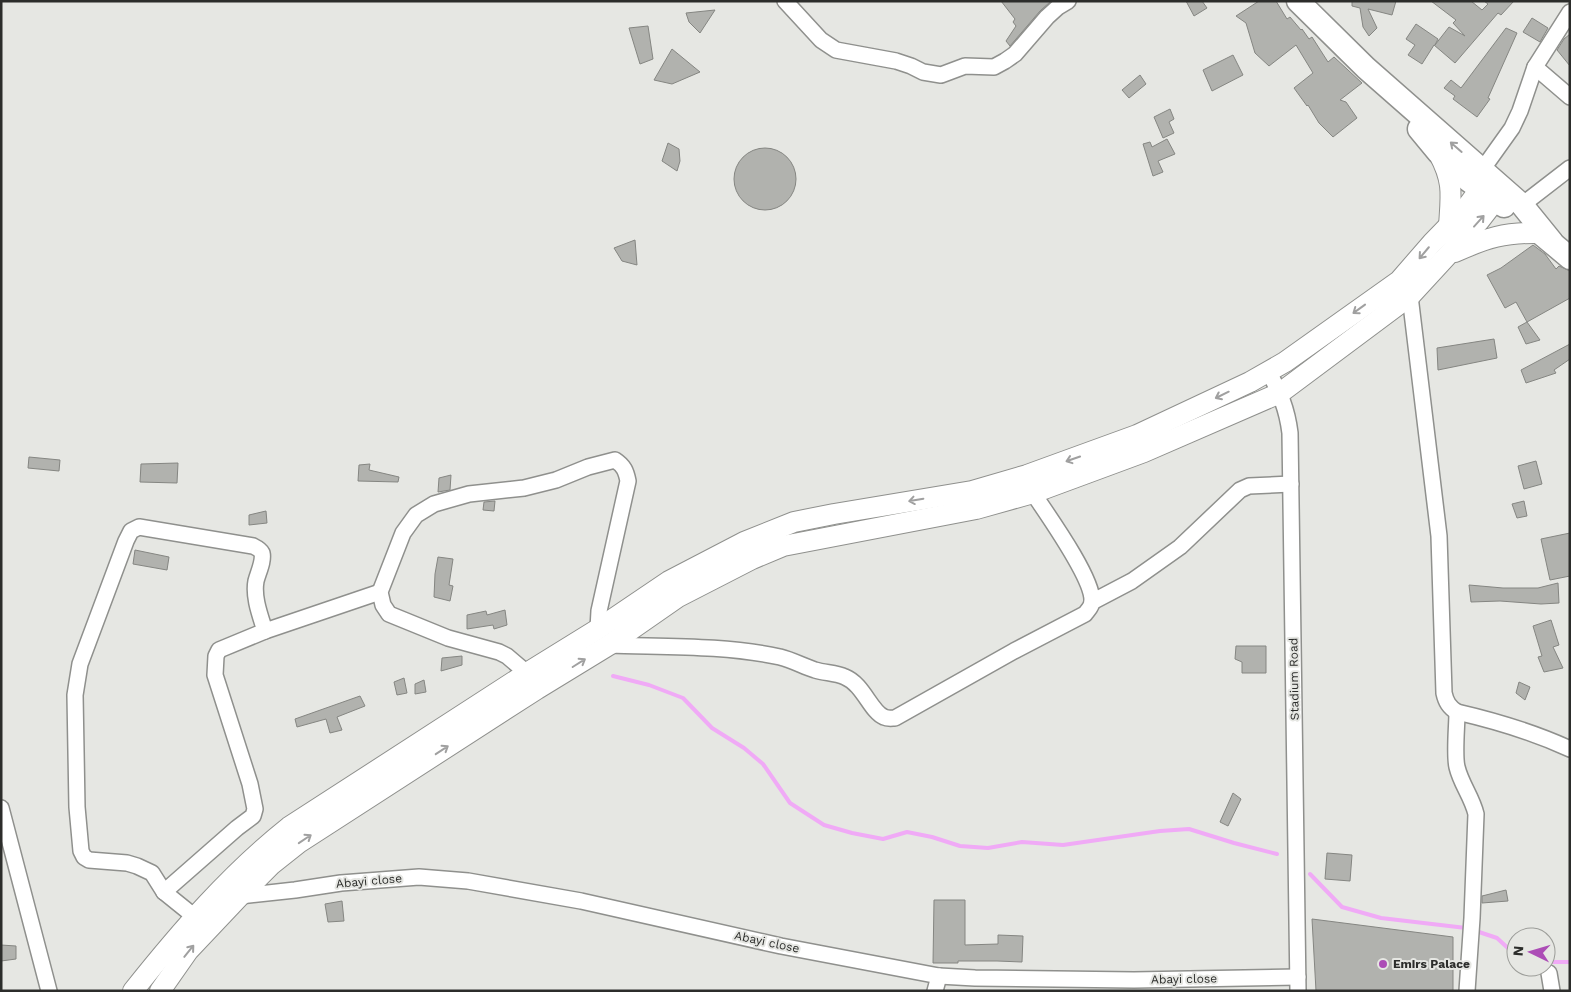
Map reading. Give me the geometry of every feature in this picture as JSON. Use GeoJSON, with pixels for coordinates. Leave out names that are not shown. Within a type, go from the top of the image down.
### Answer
{"type":"FeatureCollection","features":[{"type":"Feature","properties":{"kind":"main road"},"geometry":{"type":"LineString","coordinates":[[1298,1],[1366,68],[1546,238],[1570,258]]}},
{"type":"Feature","properties":{"kind":"main road"},"geometry":{"type":"LineString","coordinates":[[1366,68],[1438,152],[1468,180],[1491,185],[1522,205],[1546,238]]}},
{"type":"Feature","properties":{"kind":"street"},"geometry":{"type":"LineString","coordinates":[[785,1],[821,40],[836,50],[896,61],[923,72],[941,75],[965,66],[994,67],[1015,54],[1047,17],[1068,1]]}},
{"type":"Feature","properties":{"kind":"street"},"geometry":{"type":"LineString","coordinates":[[132,991],[195,917],[266,845],[289,827],[527,673],[604,637],[752,559],[784,546],[976,509],[1033,493],[1144,452],[1280,393],[1410,296],[1480,220],[1491,185],[1536,67],[1570,12]]}},
{"type":"Feature","properties":{"kind":"street"},"geometry":{"type":"LineString","coordinates":[[1536,67],[1570,97]]}},
{"type":"Feature","properties":{"kind":"street"},"geometry":{"type":"LineString","coordinates":[[1438,152],[1447,169],[1451,185],[1449,226]]}},
{"type":"Feature","properties":{"kind":"street"},"geometry":{"type":"LineString","coordinates":[[1522,205],[1570,168]]}},
{"type":"Feature","properties":{"kind":"street"},"geometry":{"type":"LineString","coordinates":[[160,991],[188,952],[271,865],[308,837],[537,689],[604,637],[669,581],[744,542],[794,522],[972,491],[1028,475],[1137,435],[1241,386],[1284,362],[1399,281],[1449,226],[1491,185]]}},
{"type":"Feature","properties":{"kind":"street"},"geometry":{"type":"LineString","coordinates":[[1446,256],[1482,240],[1510,233],[1546,238]]}},
{"type":"Feature","properties":{"kind":"street"},"geometry":{"type":"LineString","coordinates":[[1410,296],[1440,536],[1444,693],[1446,701],[1457,712],[1515,727],[1552,740],[1570,749]]}},
{"type":"Feature","properties":{"kind":"street","name":"Stadium Road"},"geometry":{"type":"LineString","coordinates":[[1268,372],[1280,393],[1290,433],[1298,984]]}},
{"type":"Feature","properties":{"kind":"street"},"geometry":{"type":"LineString","coordinates":[[527,673],[507,656],[499,652],[448,638],[389,614],[383,605],[380,592],[403,533],[416,516],[434,504],[468,494],[532,486],[615,460],[622,465],[628,481],[599,610],[604,637]]}},
{"type":"Feature","properties":{"kind":"street"},"geometry":{"type":"LineString","coordinates":[[1092,602],[1132,581],[1180,547],[1240,490],[1249,486],[1290,484]]}},
{"type":"Feature","properties":{"kind":"street"},"geometry":{"type":"LineString","coordinates":[[604,637],[781,657],[811,669],[853,681],[879,714],[884,718],[895,718],[1014,651],[1085,614],[1090,609],[1092,602],[1091,592],[1077,562],[1033,493]]}},
{"type":"Feature","properties":{"kind":"street"},"geometry":{"type":"LineString","coordinates":[[195,917],[164,892],[152,873],[128,863],[89,860],[84,857],[81,851],[75,695],[80,664],[126,541],[131,531],[139,527],[253,546],[258,549],[262,554],[262,558],[255,594],[265,631]]}},
{"type":"Feature","properties":{"kind":"street"},"geometry":{"type":"LineString","coordinates":[[164,892],[253,816],[255,809],[250,784],[215,674],[214,665],[219,650],[265,631],[380,592]]}},
{"type":"Feature","properties":{"kind":"street"},"geometry":{"type":"LineString","coordinates":[[1457,712],[1456,765],[1473,801],[1476,814],[1467,991]]}},
{"type":"Feature","properties":{"kind":"street"},"geometry":{"type":"LineString","coordinates":[[1,808],[49,991]]}},
{"type":"Feature","properties":{"kind":"street","name":"Abayi close"},"geometry":{"type":"LineString","coordinates":[[240,896],[341,883],[409,878],[468,881],[581,901],[781,946],[938,976],[1134,985],[1298,984]]}},
{"type":"Feature","properties":{"kind":"street"},"geometry":{"type":"LineString","coordinates":[[935,991],[938,976]]}},
{"type":"Feature","properties":{"kind":"street"},"geometry":{"type":"LineString","coordinates":[[1550,977],[1552,991]]}},
{"type":"Feature","properties":{"kind":"building"},"geometry":{"type":"Polygon","coordinates":[[[1001,1],[1050,2],[1010,46],[1006,41],[1016,26],[1013,22],[1015,19],[1001,1]]]}},
{"type":"Feature","properties":{"kind":"building"},"geometry":{"type":"Polygon","coordinates":[[[1186,1],[1202,1],[1207,8],[1194,16],[1186,1]]]}},
{"type":"Feature","properties":{"kind":"building"},"geometry":{"type":"Polygon","coordinates":[[[1259,1],[1276,1],[1287,19],[1290,17],[1309,39],[1312,37],[1328,62],[1334,57],[1362,83],[1340,100],[1346,102],[1357,118],[1333,137],[1319,123],[1308,105],[1294,88],[1313,73],[1296,45],[1269,66],[1255,53],[1246,23],[1236,16],[1259,1]]]}},
{"type":"Feature","properties":{"kind":"building"},"geometry":{"type":"Polygon","coordinates":[[[1352,1],[1396,1],[1392,15],[1368,9],[1377,28],[1369,36],[1363,27],[1360,8],[1352,6],[1352,1]]]}},
{"type":"Feature","properties":{"kind":"building"},"geometry":{"type":"Polygon","coordinates":[[[1431,1],[1471,1],[1482,10],[1488,4],[1484,1],[1514,1],[1501,15],[1498,13],[1455,63],[1434,45],[1422,64],[1408,55],[1415,45],[1406,39],[1416,24],[1438,39],[1435,45],[1449,27],[1465,36],[1453,23],[1456,20],[1431,1]]]}},
{"type":"Feature","properties":{"kind":"building"},"geometry":{"type":"Polygon","coordinates":[[[715,10],[700,33],[689,22],[686,13],[715,10]]]}},
{"type":"Feature","properties":{"kind":"building"},"geometry":{"type":"Polygon","coordinates":[[[1532,18],[1548,28],[1540,42],[1523,32],[1532,18]]]}},
{"type":"Feature","properties":{"kind":"building"},"geometry":{"type":"Polygon","coordinates":[[[648,26],[653,59],[640,64],[629,28],[648,26]]]}},
{"type":"Feature","properties":{"kind":"building"},"geometry":{"type":"Polygon","coordinates":[[[1506,28],[1517,33],[1488,98],[1490,99],[1477,117],[1453,99],[1455,96],[1444,88],[1451,80],[1461,88],[1506,28]]]}},
{"type":"Feature","properties":{"kind":"building"},"geometry":{"type":"Polygon","coordinates":[[[1570,34],[1570,66],[1557,50],[1564,39],[1570,34]]]}},
{"type":"Feature","properties":{"kind":"building"},"geometry":{"type":"Polygon","coordinates":[[[672,49],[700,72],[672,84],[654,80],[672,49]]]}},
{"type":"Feature","properties":{"kind":"building"},"geometry":{"type":"Polygon","coordinates":[[[1233,55],[1243,75],[1212,91],[1203,70],[1233,55]]]}},
{"type":"Feature","properties":{"kind":"building"},"geometry":{"type":"Polygon","coordinates":[[[1140,75],[1146,84],[1129,98],[1122,90],[1140,75]]]}},
{"type":"Feature","properties":{"kind":"building"},"geometry":{"type":"Polygon","coordinates":[[[1170,109],[1174,119],[1169,122],[1174,133],[1163,138],[1154,117],[1170,109]]]}},
{"type":"Feature","properties":{"kind":"building"},"geometry":{"type":"Polygon","coordinates":[[[1167,139],[1175,154],[1158,161],[1163,172],[1153,176],[1143,144],[1150,142],[1152,147],[1167,139]]]}},
{"type":"Feature","properties":{"kind":"building"},"geometry":{"type":"Polygon","coordinates":[[[668,143],[679,149],[680,161],[677,171],[662,161],[668,143]]]}},
{"type":"Feature","properties":{"kind":"building"},"geometry":{"type":"Polygon","coordinates":[[[765,148],[777,150],[787,157],[794,167],[796,179],[794,191],[787,201],[777,208],[765,210],[753,208],[743,201],[736,191],[734,179],[736,167],[743,157],[753,150],[765,148]]]}},
{"type":"Feature","properties":{"kind":"building"},"geometry":{"type":"Polygon","coordinates":[[[635,240],[637,265],[622,261],[614,248],[635,240]]]}},
{"type":"Feature","properties":{"kind":"building"},"geometry":{"type":"Polygon","coordinates":[[[1533,245],[1545,254],[1556,269],[1559,266],[1570,271],[1570,298],[1527,322],[1516,302],[1505,308],[1487,275],[1501,268],[1533,245]]]}},
{"type":"Feature","properties":{"kind":"building"},"geometry":{"type":"Polygon","coordinates":[[[1527,322],[1540,340],[1526,344],[1518,327],[1527,322]]]}},
{"type":"Feature","properties":{"kind":"building"},"geometry":{"type":"Polygon","coordinates":[[[1494,339],[1497,358],[1438,370],[1437,348],[1494,339]]]}},
{"type":"Feature","properties":{"kind":"building"},"geometry":{"type":"Polygon","coordinates":[[[1570,344],[1570,359],[1554,370],[1556,373],[1526,383],[1521,370],[1570,344]]]}},
{"type":"Feature","properties":{"kind":"building"},"geometry":{"type":"Polygon","coordinates":[[[29,457],[60,460],[59,471],[28,468],[29,457]]]}},
{"type":"Feature","properties":{"kind":"building"},"geometry":{"type":"Polygon","coordinates":[[[1536,461],[1542,484],[1524,489],[1518,466],[1536,461]]]}},
{"type":"Feature","properties":{"kind":"building"},"geometry":{"type":"Polygon","coordinates":[[[178,463],[177,483],[140,482],[141,464],[178,463]]]}},
{"type":"Feature","properties":{"kind":"building"},"geometry":{"type":"Polygon","coordinates":[[[370,464],[369,470],[399,477],[398,482],[358,481],[359,465],[370,464]]]}},
{"type":"Feature","properties":{"kind":"building"},"geometry":{"type":"Polygon","coordinates":[[[451,475],[450,490],[438,492],[439,478],[451,475]]]}},
{"type":"Feature","properties":{"kind":"building"},"geometry":{"type":"Polygon","coordinates":[[[495,501],[494,511],[483,510],[484,502],[495,501]]]}},
{"type":"Feature","properties":{"kind":"building"},"geometry":{"type":"Polygon","coordinates":[[[1524,501],[1527,516],[1517,518],[1512,504],[1524,501]]]}},
{"type":"Feature","properties":{"kind":"building"},"geometry":{"type":"Polygon","coordinates":[[[266,511],[267,523],[249,525],[249,515],[266,511]]]}},
{"type":"Feature","properties":{"kind":"building"},"geometry":{"type":"Polygon","coordinates":[[[1570,533],[1570,576],[1550,580],[1541,539],[1570,533]]]}},
{"type":"Feature","properties":{"kind":"building"},"geometry":{"type":"Polygon","coordinates":[[[135,550],[169,557],[167,570],[133,564],[135,550]]]}},
{"type":"Feature","properties":{"kind":"building"},"geometry":{"type":"Polygon","coordinates":[[[438,557],[453,559],[449,585],[453,586],[450,601],[434,597],[438,557]]]}},
{"type":"Feature","properties":{"kind":"building"},"geometry":{"type":"Polygon","coordinates":[[[1558,583],[1559,603],[1471,602],[1469,585],[1503,588],[1538,588],[1558,583]]]}},
{"type":"Feature","properties":{"kind":"building"},"geometry":{"type":"Polygon","coordinates":[[[505,610],[507,625],[494,629],[493,625],[467,629],[467,615],[486,611],[487,615],[505,610]]]}},
{"type":"Feature","properties":{"kind":"building"},"geometry":{"type":"Polygon","coordinates":[[[1551,620],[1559,645],[1553,647],[1563,668],[1544,672],[1538,657],[1542,656],[1533,626],[1551,620]]]}},
{"type":"Feature","properties":{"kind":"building"},"geometry":{"type":"Polygon","coordinates":[[[1236,646],[1266,646],[1266,673],[1242,673],[1242,662],[1235,659],[1236,646]]]}},
{"type":"Feature","properties":{"kind":"building"},"geometry":{"type":"Polygon","coordinates":[[[462,656],[462,665],[441,671],[442,658],[462,656]]]}},
{"type":"Feature","properties":{"kind":"building"},"geometry":{"type":"Polygon","coordinates":[[[404,678],[407,693],[397,695],[394,682],[404,678]]]}},
{"type":"Feature","properties":{"kind":"building"},"geometry":{"type":"Polygon","coordinates":[[[424,680],[426,692],[415,694],[415,684],[424,680]]]}},
{"type":"Feature","properties":{"kind":"building"},"geometry":{"type":"Polygon","coordinates":[[[1519,682],[1530,687],[1525,700],[1516,693],[1519,682]]]}},
{"type":"Feature","properties":{"kind":"building"},"geometry":{"type":"Polygon","coordinates":[[[360,696],[365,706],[337,717],[342,730],[330,733],[326,719],[297,727],[295,719],[360,696]]]}},
{"type":"Feature","properties":{"kind":"building"},"geometry":{"type":"Polygon","coordinates":[[[1233,793],[1241,799],[1228,826],[1220,822],[1233,793]]]}},
{"type":"Feature","properties":{"kind":"building"},"geometry":{"type":"Polygon","coordinates":[[[1327,853],[1352,855],[1350,881],[1325,879],[1327,853]]]}},
{"type":"Feature","properties":{"kind":"building"},"geometry":{"type":"Polygon","coordinates":[[[1506,890],[1508,901],[1482,903],[1482,896],[1506,890]]]}},
{"type":"Feature","properties":{"kind":"building"},"geometry":{"type":"Polygon","coordinates":[[[934,900],[965,900],[965,945],[998,944],[998,935],[1023,936],[1022,962],[958,961],[958,963],[933,963],[934,900]]]}},
{"type":"Feature","properties":{"kind":"building"},"geometry":{"type":"Polygon","coordinates":[[[342,901],[344,921],[328,922],[325,904],[342,901]]]}},
{"type":"Feature","properties":{"kind":"building","name":"Emirs Palace"},"geometry":{"type":"Polygon","coordinates":[[[1312,919],[1453,937],[1453,991],[1316,991],[1312,919]]]}},
{"type":"Feature","properties":{"kind":"building"},"geometry":{"type":"Polygon","coordinates":[[[1,945],[16,946],[16,959],[1,961],[1,945]]]}},
{"type":"Feature","properties":{"kind":"waterway"},"geometry":{"type":"LineString","coordinates":[[613,676],[649,685],[683,698],[712,728],[744,748],[763,764],[790,803],[824,825],[852,833],[883,839],[907,832],[932,837],[960,846],[988,848],[1022,842],[1063,845],[1160,831],[1189,829],[1277,854]]}},
{"type":"Feature","properties":{"kind":"waterway"},"geometry":{"type":"LineString","coordinates":[[1310,874],[1342,907],[1381,918],[1466,928]]}},
{"type":"Feature","properties":{"kind":"waterway"},"geometry":{"type":"LineString","coordinates":[[1476,931],[1497,938],[1506,946]]}},
{"type":"Feature","properties":{"kind":"waterway"},"geometry":{"type":"LineString","coordinates":[[1556,962],[1570,962]]}},
{"type":"Feature","properties":{"kind":"place","name":"Emirs Palace"},"geometry":{"type":"Point","coordinates":[1383,964]}}]}
